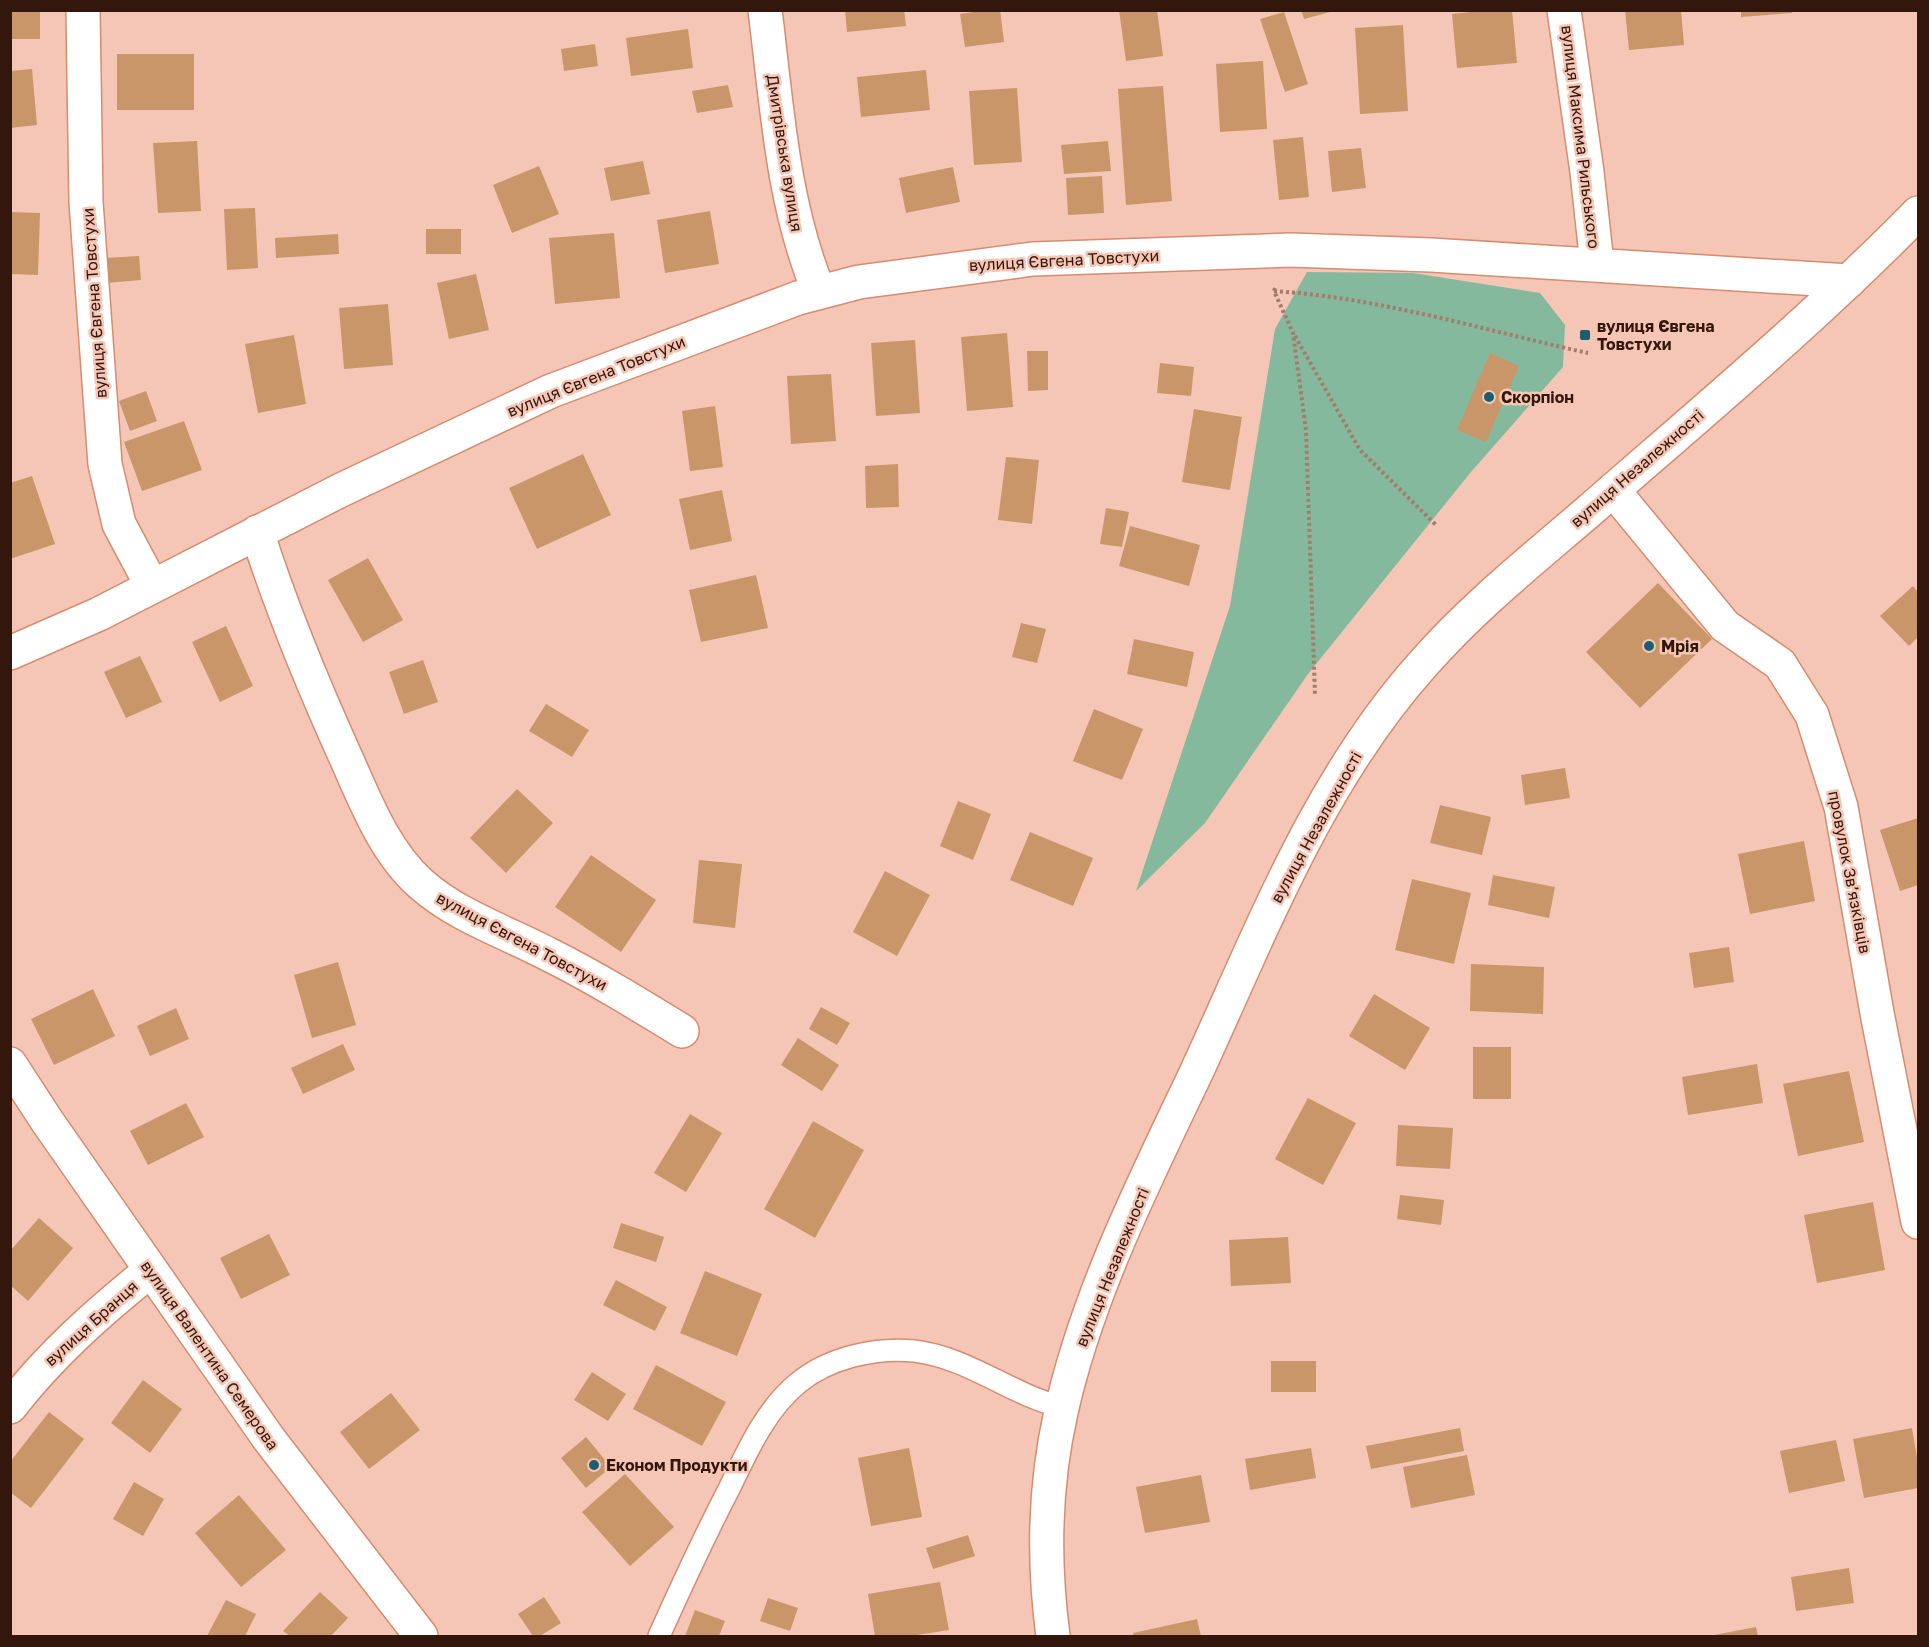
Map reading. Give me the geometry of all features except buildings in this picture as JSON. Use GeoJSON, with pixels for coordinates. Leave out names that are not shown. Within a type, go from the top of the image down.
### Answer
{"type":"FeatureCollection","features":[{"type":"Feature","properties":{"kind":"street","name":"вулиця Євгена Товстухи"},"geometry":{"type":"LineString","coordinates":[[83,10],[87,212],[105,464],[119,524],[152,586]]}},
{"type":"Feature","properties":{"kind":"street","name":"Дмитрівська вулиця"},"geometry":{"type":"LineString","coordinates":[[765,10],[790,206],[803,254],[819,292]]}},
{"type":"Feature","properties":{"kind":"street","name":"вулиця Максима Рильського"},"geometry":{"type":"LineString","coordinates":[[1564,10],[1587,172],[1597,264]]}},
{"type":"Feature","properties":{"kind":"street","name":"вулиця Незалежності"},"geometry":{"type":"LineString","coordinates":[[1053,1636],[1048,1592],[1046,1503],[1061,1407],[1094,1303],[1169,1128],[1270,909],[1345,769],[1394,696],[1456,628],[1849,281],[1918,213]]}},
{"type":"Feature","properties":{"kind":"street","name":"вулиця Євгена Товстухи"},"geometry":{"type":"LineString","coordinates":[[10,653],[99,614],[257,532],[551,391],[819,292],[886,277],[988,262],[1067,257],[1291,250],[1354,251],[1597,264],[1849,281]]}},
{"type":"Feature","properties":{"kind":"street","name":"провулок Звʼязківців"},"geometry":{"type":"LineString","coordinates":[[1613,490],[1725,626],[1780,664],[1812,715],[1841,807],[1877,1013],[1918,1222]]}},
{"type":"Feature","properties":{"kind":"street","name":"вулиця Євгена Товстухи"},"geometry":{"type":"LineString","coordinates":[[257,532],[283,612],[319,700],[373,817],[391,849],[411,874],[434,895],[462,912],[549,954],[682,1031]]}},
{"type":"Feature","properties":{"kind":"street","name":"вулиця Валентина Семерова"},"geometry":{"type":"LineString","coordinates":[[10,1064],[289,1466],[421,1636]]}},
{"type":"Feature","properties":{"kind":"street","name":"вулиця Бранця"},"geometry":{"type":"LineString","coordinates":[[10,1407],[33,1377],[70,1339],[151,1270]]}},
{"type":"Feature","properties":{"kind":"lane"},"geometry":{"type":"LineString","coordinates":[[659,1636],[709,1527],[758,1434],[782,1398],[799,1382],[818,1370],[835,1362],[873,1352],[913,1351],[961,1363],[1012,1390],[1061,1407]]}},
{"type":"Feature","properties":{"kind":"path"},"geometry":{"type":"LineString","coordinates":[[1291,250],[1274,291],[1293,333],[1360,450],[1437,526]]}},
{"type":"Feature","properties":{"kind":"path"},"geometry":{"type":"LineString","coordinates":[[1274,291],[1322,294],[1394,306],[1475,328],[1588,352]]}},
{"type":"Feature","properties":{"kind":"path"},"geometry":{"type":"LineString","coordinates":[[1293,333],[1306,430],[1316,695]]}},
{"type":"Feature","properties":{"kind":"green space"},"geometry":{"type":"Polygon","coordinates":[[[1307,272],[1413,273],[1540,293],[1565,325],[1563,367],[1471,472],[1308,674],[1205,823],[1136,891],[1230,606],[1275,329],[1307,272]]]}},
{"type":"Feature","properties":{"kind":"place","name":"вулиця Євгена Товстухи"},"geometry":{"type":"Point","coordinates":[1585,335]}},
{"type":"Feature","properties":{"kind":"place","name":"Скорпіон"},"geometry":{"type":"Point","coordinates":[1489,397]}},
{"type":"Feature","properties":{"kind":"place","name":"Мрія"},"geometry":{"type":"Point","coordinates":[1649,646]}},
{"type":"Feature","properties":{"kind":"place","name":"Економ Продукти"},"geometry":{"type":"Point","coordinates":[594,1465]}}]}
